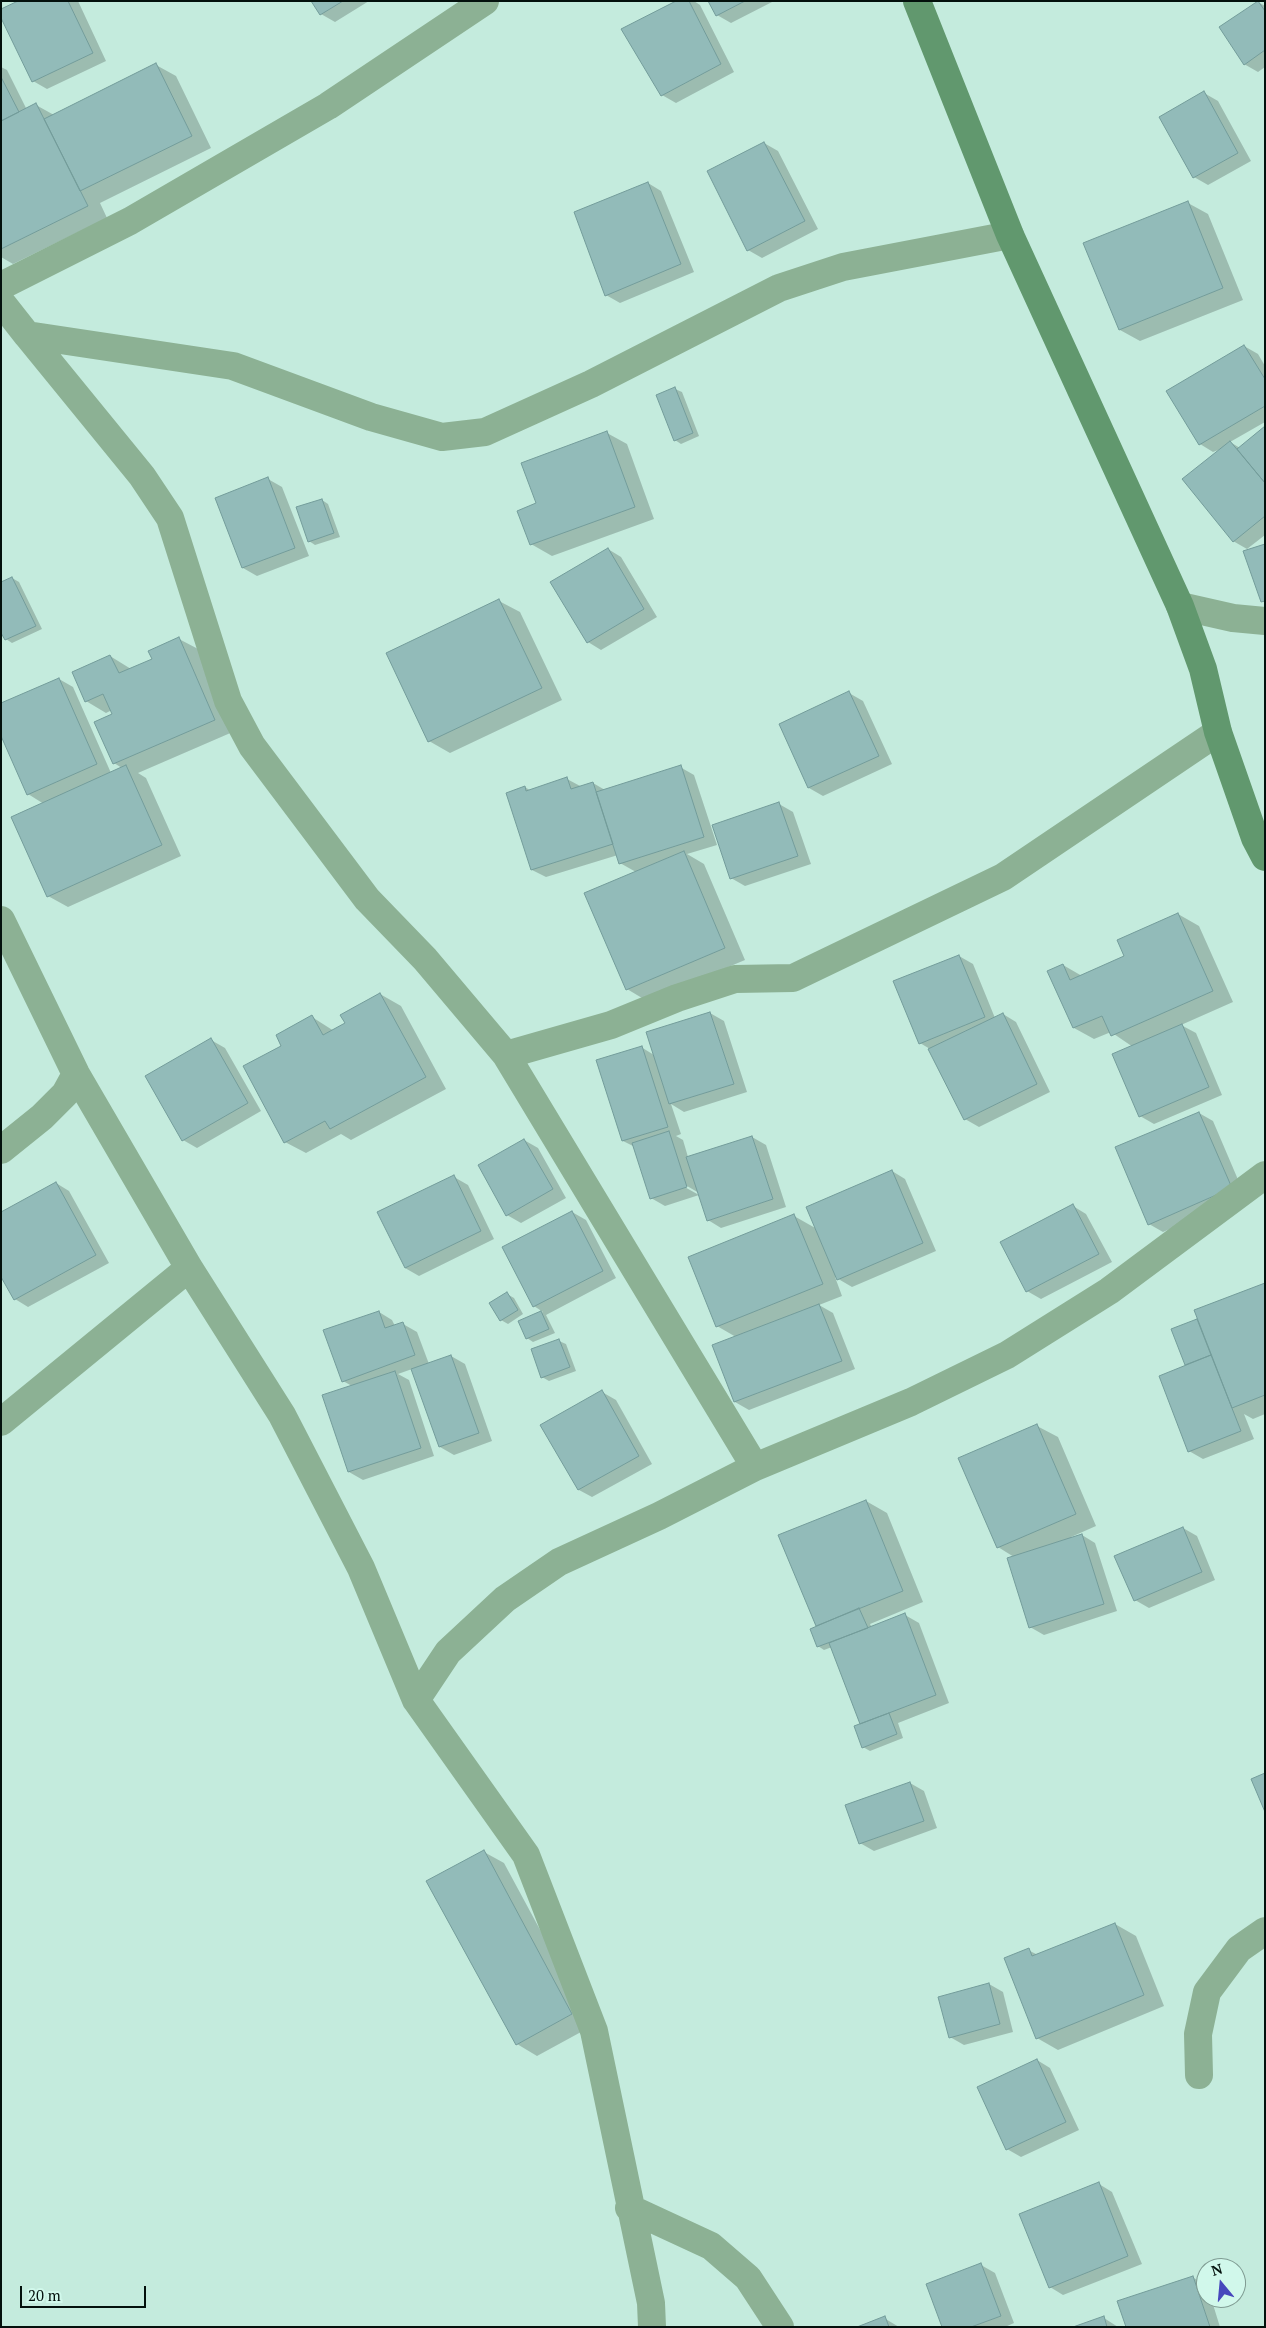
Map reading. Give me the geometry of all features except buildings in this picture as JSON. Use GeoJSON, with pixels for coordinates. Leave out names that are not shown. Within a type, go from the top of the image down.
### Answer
{"type":"FeatureCollection","features":[{"type":"Feature","properties":{"kind":"street"},"geometry":{"type":"LineString","coordinates":[[1,286],[130,221],[328,106],[485,1]]}},
{"type":"Feature","properties":{"kind":"street"},"geometry":{"type":"LineString","coordinates":[[917,1],[1010,235],[1180,606],[1203,669],[1218,732],[1255,838],[1265,857]]}},
{"type":"Feature","properties":{"kind":"street"},"geometry":{"type":"LineString","coordinates":[[27,335],[233,366],[371,417],[442,437],[485,432],[591,384],[779,288],[844,267],[1010,235]]}},
{"type":"Feature","properties":{"kind":"street"},"geometry":{"type":"LineString","coordinates":[[1,302],[142,476],[170,518],[228,701],[252,746],[367,899],[424,959],[506,1055],[755,1467]]}},
{"type":"Feature","properties":{"kind":"street"},"geometry":{"type":"LineString","coordinates":[[1180,606],[1233,618],[1265,621]]}},
{"type":"Feature","properties":{"kind":"street"},"geometry":{"type":"LineString","coordinates":[[506,1055],[611,1025],[677,998],[735,978],[793,978],[1003,877],[1218,732]]}},
{"type":"Feature","properties":{"kind":"street"},"geometry":{"type":"LineString","coordinates":[[1,920],[76,1074],[189,1268],[282,1415],[361,1568],[416,1700],[526,1855],[594,2031],[651,2303],[652,2327]]}},
{"type":"Feature","properties":{"kind":"street"},"geometry":{"type":"LineString","coordinates":[[1,1150],[42,1117],[65,1094],[76,1074]]}},
{"type":"Feature","properties":{"kind":"street"},"geometry":{"type":"LineString","coordinates":[[416,1700],[448,1652],[505,1599],[559,1562],[659,1516],[755,1467],[911,1402],[1007,1355],[1109,1291],[1265,1175]]}},
{"type":"Feature","properties":{"kind":"street"},"geometry":{"type":"LineString","coordinates":[[1,1422],[189,1268]]}},
{"type":"Feature","properties":{"kind":"street"},"geometry":{"type":"LineString","coordinates":[[1199,2075],[1198,2034],[1207,1992],[1239,1949],[1265,1931]]}},
{"type":"Feature","properties":{"kind":"street"},"geometry":{"type":"LineString","coordinates":[[630,2208],[711,2246],[748,2278],[780,2327]]}}]}
